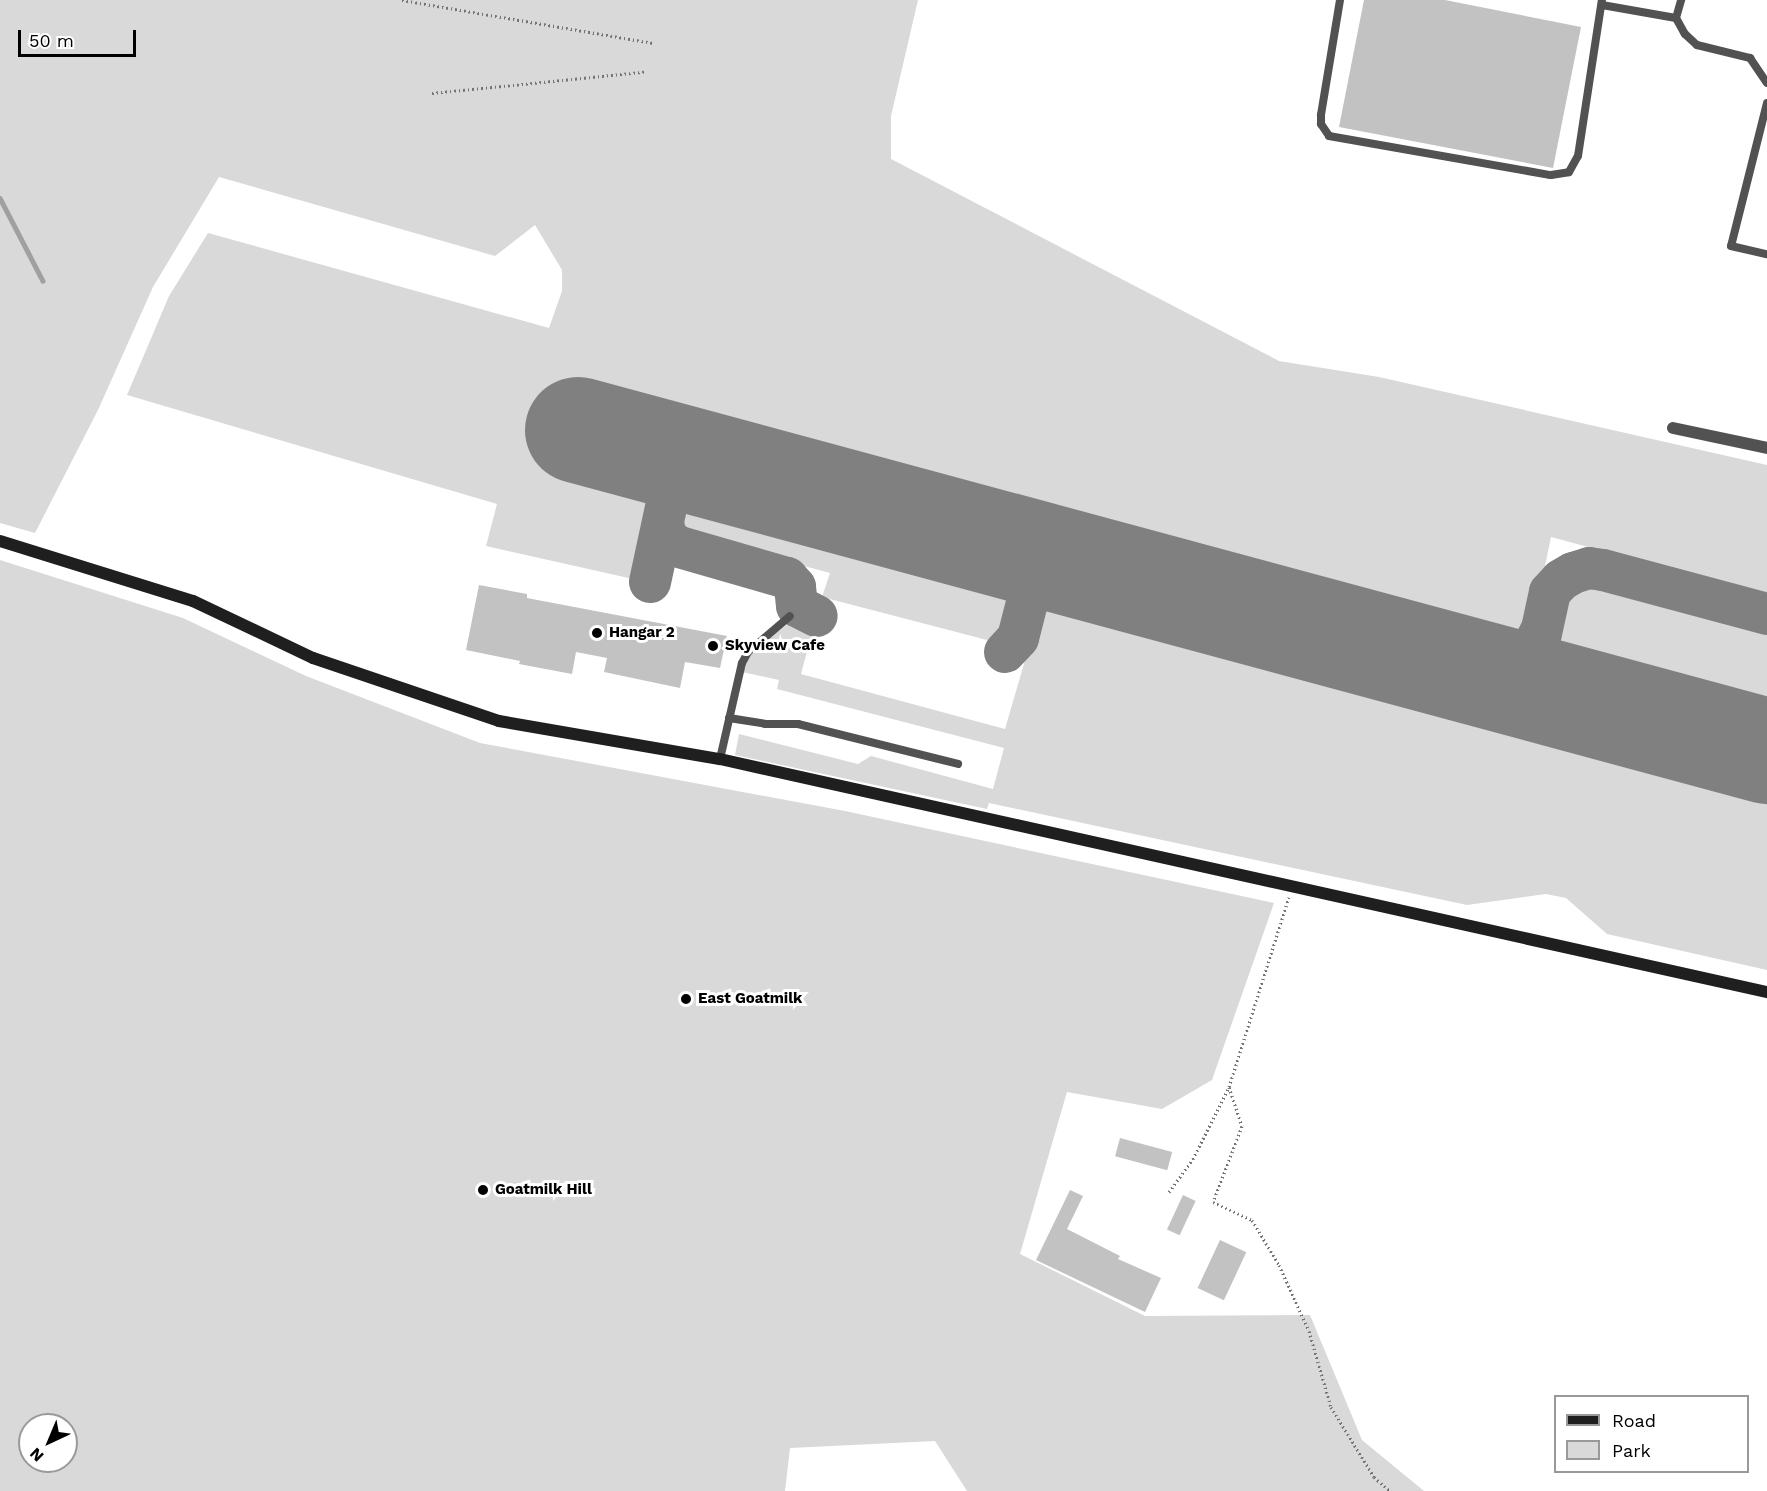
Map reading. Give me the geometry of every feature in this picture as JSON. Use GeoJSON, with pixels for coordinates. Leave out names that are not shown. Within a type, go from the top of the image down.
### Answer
{"type":"FeatureCollection","features":[{"type":"Feature","properties":{"kind":"street"},"geometry":{"type":"LineString","coordinates":[[1673,428],[1767,448]]}},
{"type":"Feature","properties":{"kind":"street"},"geometry":{"type":"LineString","coordinates":[[0,541],[192,601],[313,658],[499,721],[720,759],[1767,992]]}},
{"type":"Feature","properties":{"kind":"lane"},"geometry":{"type":"LineString","coordinates":[[1340,0],[1321,115],[1321,124],[1329,136],[1551,175],[1569,172],[1578,156],[1602,2],[1676,18]]}},
{"type":"Feature","properties":{"kind":"lane"},"geometry":{"type":"LineString","coordinates":[[1681,0],[1676,18],[1685,34],[1697,45],[1750,58],[1767,83]]}},
{"type":"Feature","properties":{"kind":"lane"},"geometry":{"type":"LineString","coordinates":[[1767,103],[1731,246],[1767,254]]}},
{"type":"Feature","properties":{"kind":"lane"},"geometry":{"type":"LineString","coordinates":[[720,759],[742,663],[748,652],[790,616]]}},
{"type":"Feature","properties":{"kind":"lane"},"geometry":{"type":"LineString","coordinates":[[729,718],[765,724],[798,724],[958,764]]}},
{"type":"Feature","properties":{"kind":"path"},"geometry":{"type":"LineString","coordinates":[[402,0],[653,43]]}},
{"type":"Feature","properties":{"kind":"path"},"geometry":{"type":"LineString","coordinates":[[432,93],[644,72]]}},
{"type":"Feature","properties":{"kind":"path"},"geometry":{"type":"LineString","coordinates":[[1169,1192],[1192,1159],[1229,1087],[1292,887]]}},
{"type":"Feature","properties":{"kind":"path"},"geometry":{"type":"LineString","coordinates":[[1229,1087],[1242,1126],[1213,1202],[1252,1220],[1279,1265],[1309,1331],[1331,1407],[1374,1477],[1390,1491]]}},
{"type":"Feature","properties":{"kind":"green space"},"geometry":{"type":"Polygon","coordinates":[[[0,0],[918,0],[891,116],[891,159],[1279,361],[1379,377],[1767,465],[1767,595],[1551,537],[1533,624],[1524,637],[1510,647],[1495,651],[658,425],[654,410],[587,391],[573,445],[640,464],[653,471],[660,484],[662,493],[642,581],[486,546],[497,504],[127,395],[169,296],[208,233],[549,328],[562,291],[562,270],[535,225],[495,256],[219,177],[153,287],[98,410],[35,533],[0,523],[0,0]]]}},
{"type":"Feature","properties":{"kind":"green space"},"geometry":{"type":"Polygon","coordinates":[[[711,484],[1006,564],[1019,589],[1008,626],[1000,635],[987,640],[822,597],[830,573],[684,534],[679,530],[675,521],[676,510],[683,496],[696,486],[711,484]]]}},
{"type":"Feature","properties":{"kind":"green space"},"geometry":{"type":"Polygon","coordinates":[[[0,560],[183,618],[306,676],[480,743],[845,811],[1274,903],[1212,1080],[1162,1109],[1067,1092],[1020,1254],[1145,1316],[1310,1315],[1362,1440],[1424,1491],[967,1491],[935,1441],[790,1448],[785,1491],[0,1491],[0,560]]]}},
{"type":"Feature","properties":{"kind":"green space"},"geometry":{"type":"Polygon","coordinates":[[[1586,573],[1599,574],[1767,619],[1767,721],[1567,668],[1553,652],[1552,636],[1563,591],[1572,580],[1586,573]]]}},
{"type":"Feature","properties":{"kind":"green space"},"geometry":{"type":"Polygon","coordinates":[[[1070,579],[1767,767],[1767,970],[1607,934],[1566,898],[1546,894],[1467,905],[989,803],[987,809],[735,755],[739,734],[858,764],[871,756],[993,789],[1004,748],[777,689],[779,680],[742,672],[748,657],[756,649],[797,617],[815,622],[801,674],[1005,729],[1044,595],[1051,587],[1070,579]]]}},
{"type":"Feature","properties":{"kind":"building"},"geometry":{"type":"Polygon","coordinates":[[[1364,0],[1445,0],[1581,27],[1553,168],[1339,127],[1364,0]]]}},
{"type":"Feature","properties":{"kind":"building"},"geometry":{"type":"Polygon","coordinates":[[[479,585],[527,594],[527,598],[727,636],[720,668],[685,662],[680,688],[604,672],[607,658],[576,652],[572,674],[519,664],[520,661],[466,650],[479,585]]]}},
{"type":"Feature","properties":{"kind":"building"},"geometry":{"type":"Polygon","coordinates":[[[1120,1138],[1172,1152],[1167,1170],[1115,1156],[1120,1138]]]}},
{"type":"Feature","properties":{"kind":"building"},"geometry":{"type":"Polygon","coordinates":[[[1070,1190],[1083,1196],[1067,1229],[1120,1256],[1118,1259],[1161,1278],[1145,1312],[1036,1260],[1070,1190]]]}},
{"type":"Feature","properties":{"kind":"building"},"geometry":{"type":"Polygon","coordinates":[[[1183,1195],[1196,1201],[1180,1235],[1167,1229],[1183,1195]]]}},
{"type":"Feature","properties":{"kind":"building"},"geometry":{"type":"Polygon","coordinates":[[[1220,1240],[1246,1252],[1224,1300],[1198,1288],[1220,1240]]]}},
{"type":"Feature","properties":{"kind":"waterway"},"geometry":{"type":"LineString","coordinates":[[0,198],[43,281]]}},
{"type":"Feature","properties":{"kind":"taxiway"},"geometry":{"type":"LineString","coordinates":[[638,447],[651,454],[665,470],[669,485],[668,498]]}},
{"type":"Feature","properties":{"kind":"taxiway"},"geometry":{"type":"LineString","coordinates":[[650,582],[668,498],[675,486],[683,477],[698,469],[726,472]]}},
{"type":"Feature","properties":{"kind":"taxiway"},"geometry":{"type":"LineString","coordinates":[[663,524],[666,536],[676,546],[787,578],[795,587],[797,606],[817,616]]}},
{"type":"Feature","properties":{"kind":"taxiway"},"geometry":{"type":"LineString","coordinates":[[997,544],[1022,568],[1027,580],[1029,595]]}},
{"type":"Feature","properties":{"kind":"taxiway"},"geometry":{"type":"LineString","coordinates":[[1005,652],[1018,638],[1029,595],[1036,586],[1056,574],[1082,568]]}},
{"type":"Feature","properties":{"kind":"taxiway"},"geometry":{"type":"LineString","coordinates":[[1555,694],[1541,671],[1540,638],[1550,592],[1561,580],[1573,573],[1589,568],[1603,570],[1767,614]]}},
{"type":"Feature","properties":{"kind":"taxiway"},"geometry":{"type":"LineString","coordinates":[[1486,676],[1501,674],[1516,665],[1532,648],[1541,631]]}},
{"type":"Feature","properties":{"kind":"runway"},"geometry":{"type":"LineString","coordinates":[[578,430],[1767,751]]}},
{"type":"Feature","properties":{"kind":"place","name":"Hangar 2"},"geometry":{"type":"Point","coordinates":[597,633]}},
{"type":"Feature","properties":{"kind":"place","name":"Skyview Cafe"},"geometry":{"type":"Point","coordinates":[713,646]}},
{"type":"Feature","properties":{"kind":"place","name":"East Goatmilk"},"geometry":{"type":"Point","coordinates":[686,999]}},
{"type":"Feature","properties":{"kind":"place","name":"Goatmilk Hill"},"geometry":{"type":"Point","coordinates":[483,1190]}}]}
